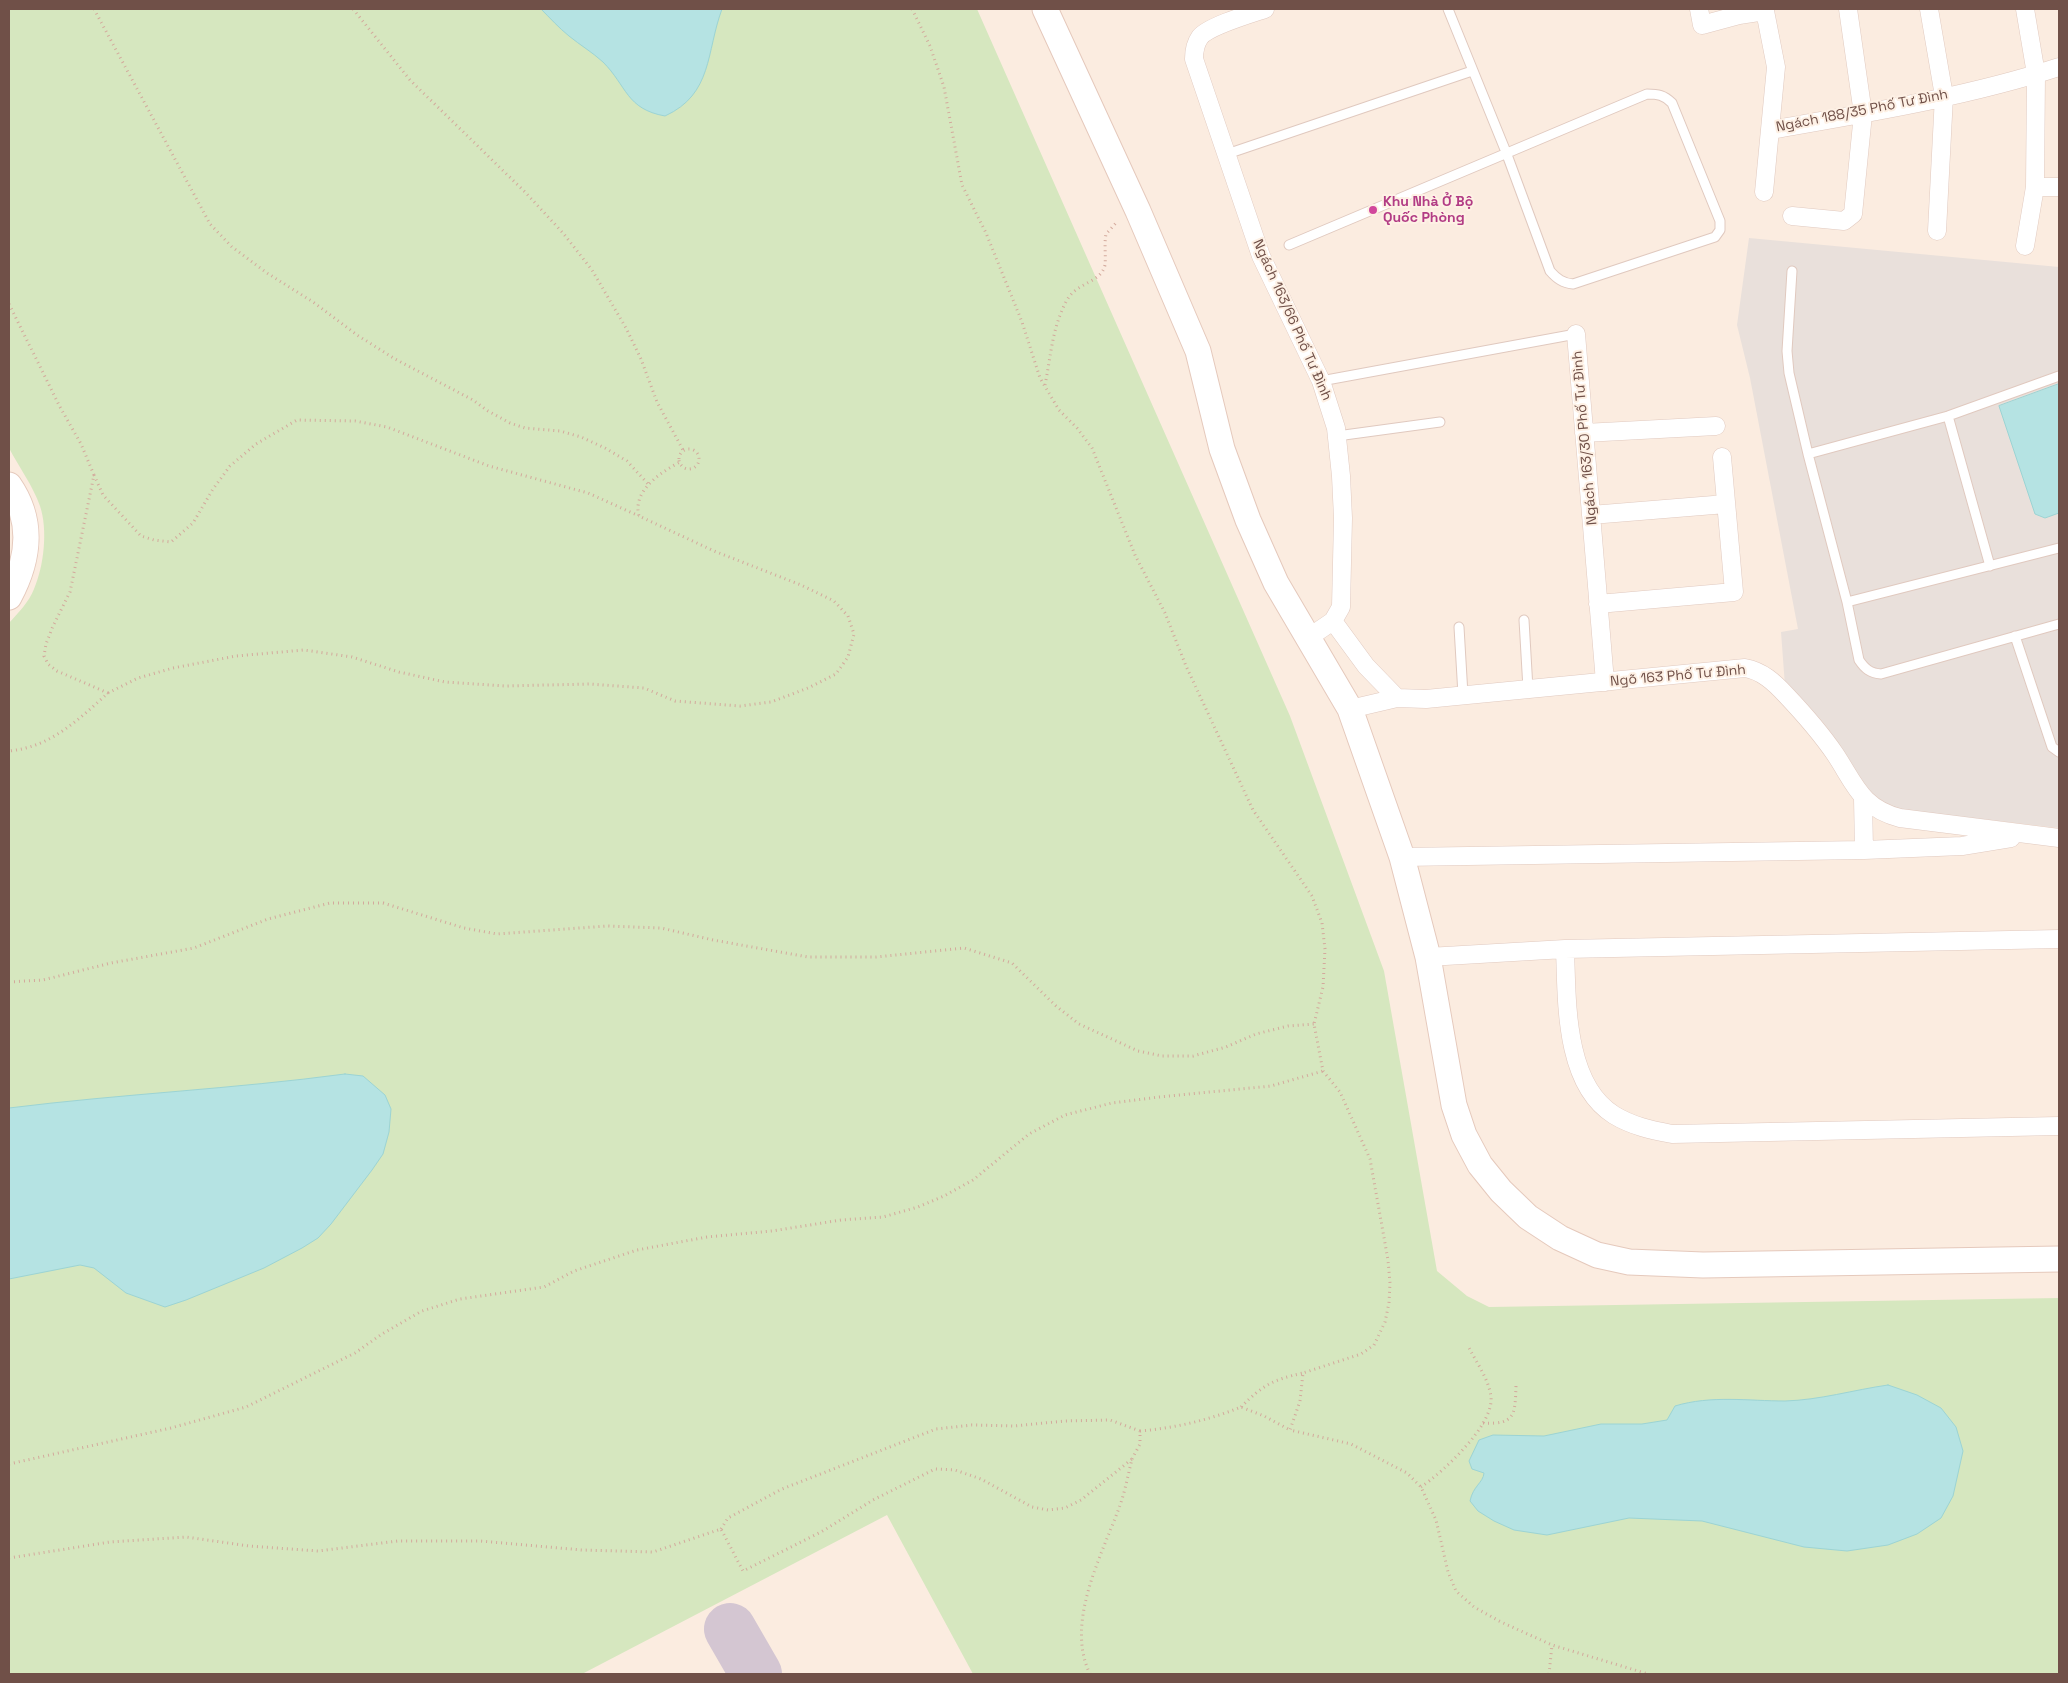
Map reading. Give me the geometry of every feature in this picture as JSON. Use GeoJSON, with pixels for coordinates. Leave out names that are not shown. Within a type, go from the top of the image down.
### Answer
{"type":"FeatureCollection","features":[{"type":"Feature","properties":{"kind":"street"},"geometry":{"type":"LineString","coordinates":[[1046,9],[1138,211],[1198,351],[1222,449],[1248,520],[1276,583],[1350,709],[1402,858],[1428,957],[1454,1105],[1464,1135],[1480,1164],[1501,1191],[1528,1217],[1560,1238],[1597,1255],[1629,1262],[1666,1265],[2059,1259]]}},
{"type":"Feature","properties":{"kind":"street","name":"Ngách 163/66 Phố Tư Đình"},"geometry":{"type":"LineString","coordinates":[[1264,9],[1210,30],[1201,37],[1194,49],[1194,59],[1261,256],[1321,381],[1338,436],[1343,518],[1341,607],[1333,621]]}},
{"type":"Feature","properties":{"kind":"street","name":"Ngách 188/35 Phố Tư Đình"},"geometry":{"type":"LineString","coordinates":[[1699,9],[1702,24],[1765,11],[1776,67],[1770,130],[1863,114],[2059,67]]}},
{"type":"Feature","properties":{"kind":"street"},"geometry":{"type":"LineString","coordinates":[[1792,216],[1844,221],[1853,214],[1863,114],[1848,9]]}},
{"type":"Feature","properties":{"kind":"street"},"geometry":{"type":"LineString","coordinates":[[1929,9],[1944,96],[1937,231]]}},
{"type":"Feature","properties":{"kind":"street"},"geometry":{"type":"LineString","coordinates":[[2025,9],[2036,74],[2035,187],[2025,246]]}},
{"type":"Feature","properties":{"kind":"street"},"geometry":{"type":"LineString","coordinates":[[1764,192],[1770,130]]}},
{"type":"Feature","properties":{"kind":"street"},"geometry":{"type":"LineString","coordinates":[[2035,187],[2059,187]]}},
{"type":"Feature","properties":{"kind":"street","name":"Ngách 163/30 Phố Tư Đình"},"geometry":{"type":"LineString","coordinates":[[1576,334],[1605,682]]}},
{"type":"Feature","properties":{"kind":"street"},"geometry":{"type":"LineString","coordinates":[[1584,433],[1716,426]]}},
{"type":"Feature","properties":{"kind":"street"},"geometry":{"type":"LineString","coordinates":[[1598,604],[1734,592],[1722,457]]}},
{"type":"Feature","properties":{"kind":"street"},"geometry":{"type":"LineString","coordinates":[[9,485],[21,505],[26,524],[27,544],[24,563],[9,597]]}},
{"type":"Feature","properties":{"kind":"street"},"geometry":{"type":"LineString","coordinates":[[1591,515],[1726,504]]}},
{"type":"Feature","properties":{"kind":"street"},"geometry":{"type":"LineString","coordinates":[[1308,638],[1333,621],[1366,666],[1396,698]]}},
{"type":"Feature","properties":{"kind":"street","name":"Ngõ 163 Phố Tư Đình"},"geometry":{"type":"LineString","coordinates":[[1350,709],[1396,698],[1426,699],[1463,696],[1745,668],[1760,672],[1780,688],[1807,717],[1835,754],[1862,798],[1879,811],[1900,818],[2059,838]]}},
{"type":"Feature","properties":{"kind":"street"},"geometry":{"type":"LineString","coordinates":[[1862,798],[1864,850]]}},
{"type":"Feature","properties":{"kind":"street"},"geometry":{"type":"LineString","coordinates":[[1402,858],[1864,850],[1962,846],[2030,834]]}},
{"type":"Feature","properties":{"kind":"street"},"geometry":{"type":"LineString","coordinates":[[1428,957],[1565,949],[2059,939]]}},
{"type":"Feature","properties":{"kind":"street"},"geometry":{"type":"LineString","coordinates":[[1565,949],[1568,1018],[1578,1065],[1592,1095],[1613,1114],[1640,1128],[1672,1134],[2059,1126]]}},
{"type":"Feature","properties":{"kind":"lane"},"geometry":{"type":"LineString","coordinates":[[1289,245],[1506,152],[1647,94],[1666,96],[1672,103],[1720,221],[1720,230],[1715,237],[1573,284],[1557,279],[1550,271],[1506,152],[1448,9]]}},
{"type":"Feature","properties":{"kind":"lane"},"geometry":{"type":"LineString","coordinates":[[1226,154],[1472,71]]}},
{"type":"Feature","properties":{"kind":"lane"},"geometry":{"type":"LineString","coordinates":[[1792,271],[1787,351],[1790,373],[1808,454],[1847,602],[1859,660],[1872,673],[1881,674],[2059,624]]}},
{"type":"Feature","properties":{"kind":"lane","name":"Ngách 163/30 Phố Tư Đình"},"geometry":{"type":"LineString","coordinates":[[1321,381],[1576,334]]}},
{"type":"Feature","properties":{"kind":"lane"},"geometry":{"type":"LineString","coordinates":[[1808,454],[1948,416],[2059,376]]}},
{"type":"Feature","properties":{"kind":"lane"},"geometry":{"type":"LineString","coordinates":[[1948,416],[1990,566]]}},
{"type":"Feature","properties":{"kind":"lane"},"geometry":{"type":"LineString","coordinates":[[1338,436],[1440,422]]}},
{"type":"Feature","properties":{"kind":"lane"},"geometry":{"type":"LineString","coordinates":[[1847,602],[2059,548]]}},
{"type":"Feature","properties":{"kind":"lane"},"geometry":{"type":"LineString","coordinates":[[1524,620],[1528,689]]}},
{"type":"Feature","properties":{"kind":"lane"},"geometry":{"type":"LineString","coordinates":[[1459,627],[1463,696]]}},
{"type":"Feature","properties":{"kind":"lane"},"geometry":{"type":"LineString","coordinates":[[2015,636],[2052,747],[2059,752]]}},
{"type":"Feature","properties":{"kind":"path"},"geometry":{"type":"LineString","coordinates":[[94,9],[210,224],[232,247],[358,335],[423,374],[510,422],[525,428],[560,432],[581,437],[605,448],[627,461],[649,485]]}},
{"type":"Feature","properties":{"kind":"path"},"geometry":{"type":"LineString","coordinates":[[352,9],[410,80],[525,192],[592,270],[626,328],[657,402],[683,450]]}},
{"type":"Feature","properties":{"kind":"path"},"geometry":{"type":"LineString","coordinates":[[9,1558],[110,1542],[186,1537],[250,1546],[318,1551],[398,1541],[480,1541],[582,1550],[653,1552],[721,1529],[728,1518],[782,1489],[936,1429],[972,1424],[1014,1426],[1065,1421],[1110,1420],[1140,1431],[1189,1423],[1219,1416],[1241,1407],[1263,1387],[1275,1380],[1303,1374],[1361,1354],[1374,1345],[1385,1322],[1389,1303],[1388,1260],[1370,1159],[1340,1092],[1323,1071],[1314,1024],[1323,987],[1326,949],[1322,923],[1312,896],[1253,810],[1186,666],[1165,613],[1135,555],[1092,448],[1077,428],[1059,410],[1040,378],[1022,322],[986,233],[962,184],[944,87],[930,46],[912,9]]}},
{"type":"Feature","properties":{"kind":"path"},"geometry":{"type":"LineString","coordinates":[[1045,386],[1052,338],[1060,317],[1068,299],[1078,287],[1090,282],[1101,274],[1105,264],[1106,234],[1117,222]]}},
{"type":"Feature","properties":{"kind":"path"},"geometry":{"type":"LineString","coordinates":[[9,304],[60,407],[81,444],[103,495],[141,536],[172,542],[193,523],[213,489],[230,466],[256,444],[297,420],[355,421],[387,427],[489,466],[588,493],[714,551],[801,585],[834,601],[848,616],[854,634],[848,657],[836,674],[808,688],[771,702],[731,705],[675,701],[644,688],[635,687],[590,684],[504,686],[445,682],[399,672],[352,658],[304,650],[236,656],[174,668],[138,678],[108,693],[73,725],[52,739],[25,749],[9,751]]}},
{"type":"Feature","properties":{"kind":"path"},"geometry":{"type":"LineString","coordinates":[[683,450],[695,451],[698,456],[698,463],[693,467],[687,468],[680,462],[679,455],[683,450]]}},
{"type":"Feature","properties":{"kind":"path"},"geometry":{"type":"LineString","coordinates":[[639,516],[637,509],[639,498],[649,485],[667,468],[680,462]]}},
{"type":"Feature","properties":{"kind":"path"},"geometry":{"type":"LineString","coordinates":[[94,475],[70,592],[53,626],[46,644],[44,656],[48,664],[57,671],[108,693]]}},
{"type":"Feature","properties":{"kind":"path"},"geometry":{"type":"LineString","coordinates":[[9,982],[44,980],[112,963],[194,948],[268,919],[330,903],[383,903],[464,928],[497,934],[608,926],[661,928],[713,940],[808,957],[876,957],[964,948],[1012,963],[1056,1006],[1079,1024],[1138,1052],[1162,1056],[1193,1056],[1226,1047],[1256,1034],[1288,1026],[1314,1024]]}},
{"type":"Feature","properties":{"kind":"path"},"geometry":{"type":"LineString","coordinates":[[9,1464],[171,1428],[246,1407],[355,1353],[382,1334],[422,1311],[460,1299],[544,1287],[574,1271],[637,1250],[707,1237],[772,1231],[840,1220],[882,1217],[918,1207],[944,1196],[973,1180],[1029,1134],[1065,1115],[1112,1103],[1140,1099],[1271,1086],[1323,1071]]}},
{"type":"Feature","properties":{"kind":"path"},"geometry":{"type":"LineString","coordinates":[[1422,1486],[1434,1478],[1462,1451],[1483,1423],[1488,1411],[1491,1399],[1482,1373],[1469,1348]]}},
{"type":"Feature","properties":{"kind":"path"},"geometry":{"type":"LineString","coordinates":[[1290,1430],[1300,1401],[1303,1374]]}},
{"type":"Feature","properties":{"kind":"path"},"geometry":{"type":"LineString","coordinates":[[1483,1423],[1501,1423],[1511,1417],[1515,1406],[1516,1386]]}},
{"type":"Feature","properties":{"kind":"path"},"geometry":{"type":"LineString","coordinates":[[1241,1407],[1264,1416],[1290,1430],[1352,1444],[1407,1473],[1422,1486],[1436,1520],[1448,1572],[1456,1591],[1474,1607],[1509,1626],[1552,1645],[1648,1674]]}},
{"type":"Feature","properties":{"kind":"path"},"geometry":{"type":"LineString","coordinates":[[1090,1674],[1081,1648],[1081,1624],[1095,1572],[1120,1506],[1132,1459],[1140,1444],[1140,1431]]}},
{"type":"Feature","properties":{"kind":"path"},"geometry":{"type":"LineString","coordinates":[[721,1529],[743,1572],[820,1532],[874,1500],[935,1469],[955,1470],[981,1479],[1032,1507],[1048,1510],[1065,1508],[1081,1500],[1132,1459]]}},
{"type":"Feature","properties":{"kind":"path"},"geometry":{"type":"LineString","coordinates":[[1549,1674],[1552,1645]]}},
{"type":"Feature","properties":{"kind":"shaded area"},"geometry":{"type":"Polygon","coordinates":[[[1749,238],[2059,267],[2059,828],[1895,809],[1873,802],[1785,686],[1781,632],[1798,629],[1750,378],[1737,325],[1749,238]]]}},
{"type":"Feature","properties":{"kind":"green space"},"geometry":{"type":"Polygon","coordinates":[[[9,9],[977,9],[1290,716],[1384,971],[1437,1271],[1467,1296],[1489,1307],[2059,1298],[2059,1674],[973,1674],[887,1515],[582,1674],[9,1674],[9,623],[26,603],[34,589],[44,548],[44,526],[37,499],[9,448],[9,9]]]}},
{"type":"Feature","properties":{"kind":"water"},"geometry":{"type":"Polygon","coordinates":[[[541,9],[722,9],[706,70],[700,84],[681,107],[665,116],[652,113],[635,102],[603,62],[565,33],[541,9]]]}},
{"type":"Feature","properties":{"kind":"water"},"geometry":{"type":"Polygon","coordinates":[[[2059,384],[2059,513],[2045,518],[2035,514],[1999,406],[2059,384]]]}},
{"type":"Feature","properties":{"kind":"water"},"geometry":{"type":"Polygon","coordinates":[[[345,1074],[363,1076],[385,1095],[391,1109],[389,1132],[383,1154],[372,1170],[331,1224],[318,1238],[302,1248],[264,1268],[165,1307],[126,1293],[94,1268],[80,1265],[9,1279],[9,1108],[345,1074]]]}},
{"type":"Feature","properties":{"kind":"water"},"geometry":{"type":"Polygon","coordinates":[[[1888,1385],[1917,1395],[1941,1408],[1956,1427],[1963,1451],[1953,1496],[1941,1518],[1917,1534],[1888,1545],[1847,1551],[1804,1547],[1702,1521],[1629,1518],[1547,1535],[1514,1530],[1478,1511],[1470,1501],[1484,1473],[1472,1469],[1469,1461],[1479,1440],[1493,1435],[1544,1436],[1601,1424],[1642,1424],[1667,1420],[1675,1406],[1689,1403],[1730,1399],[1798,1400],[1888,1385]]]}},
{"type":"Feature","properties":{"kind":"taxiway"},"geometry":{"type":"LineString","coordinates":[[730,1629],[756,1674]]}},
{"type":"Feature","properties":{"kind":"place","name":"Khu Nhà Ở Bộ Quốc Phòng"},"geometry":{"type":"Point","coordinates":[1373,210]}}]}
